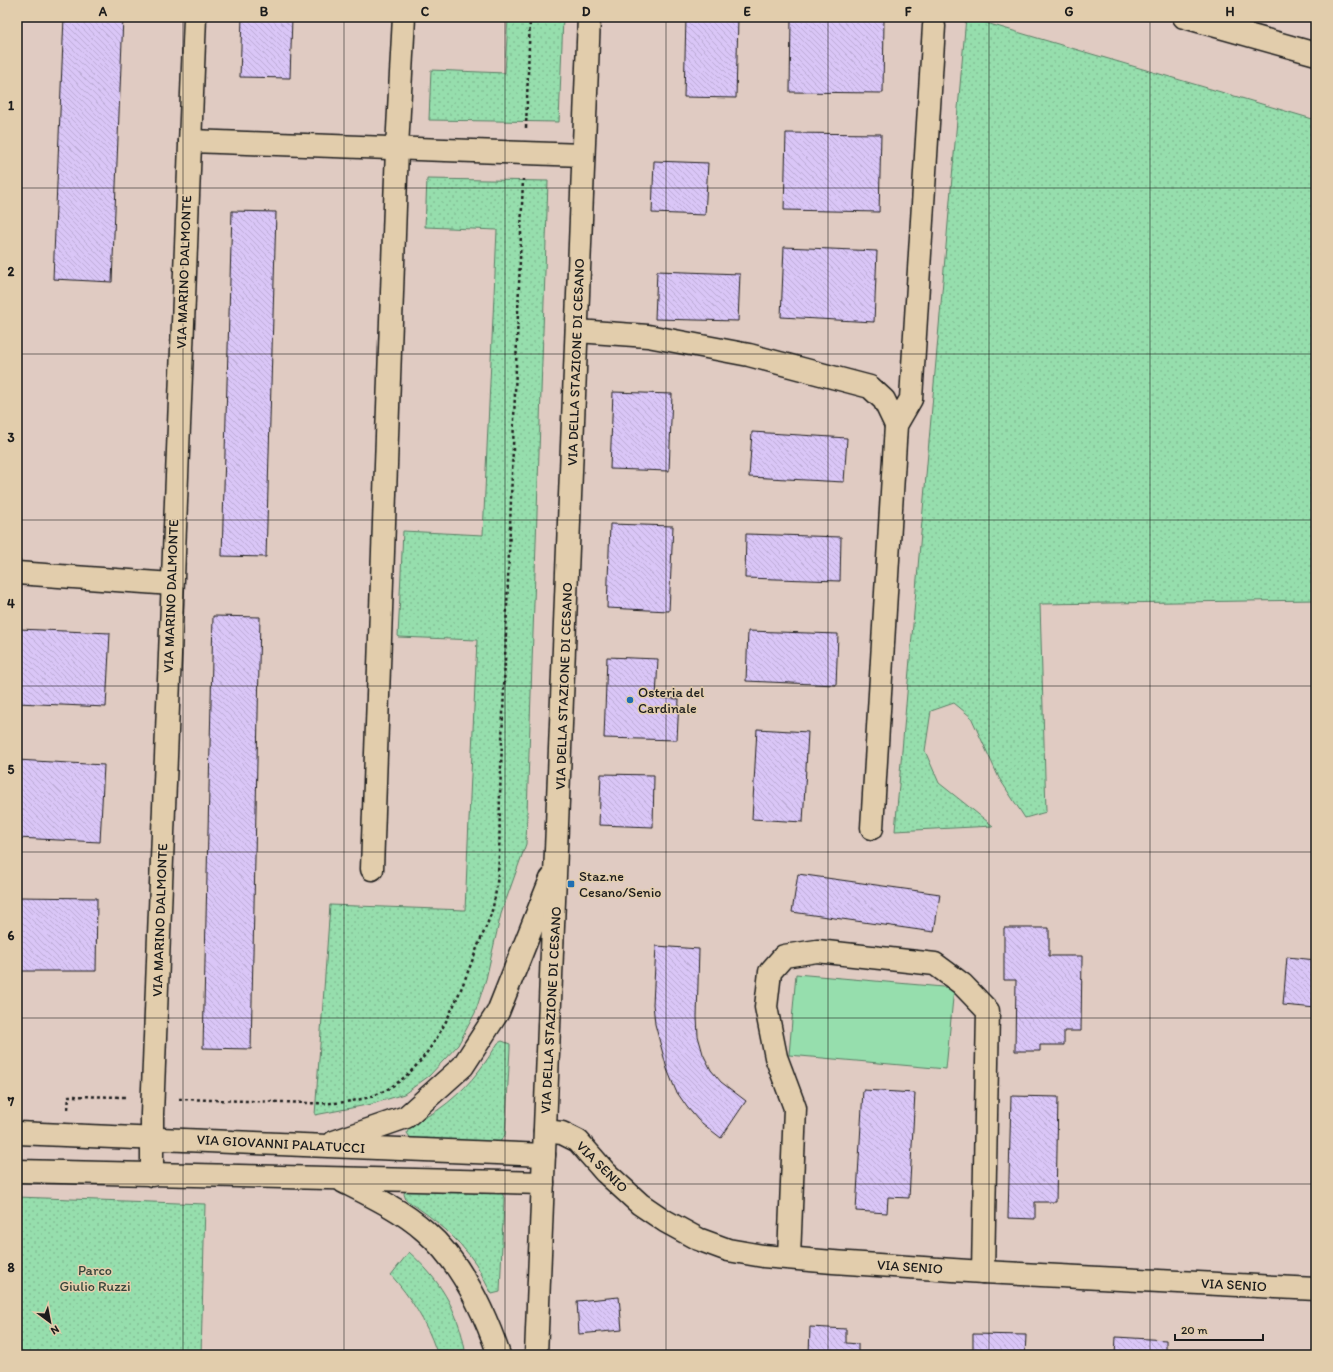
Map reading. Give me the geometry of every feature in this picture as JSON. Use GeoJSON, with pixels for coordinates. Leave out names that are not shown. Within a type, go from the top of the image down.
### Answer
{"type":"FeatureCollection","features":[{"type":"Feature","properties":{"kind":"street","name":"VIA MARINO DALMONTE"},"geometry":{"type":"LineString","coordinates":[[152,1175],[152,1138],[172,584],[195,17]]}},
{"type":"Feature","properties":{"kind":"street"},"geometry":{"type":"LineString","coordinates":[[372,869],[397,148],[404,17]]}},
{"type":"Feature","properties":{"kind":"street","name":"VIA DELLA STAZIONE DI CESANO"},"geometry":{"type":"LineString","coordinates":[[536,1355],[557,863],[589,17]]}},
{"type":"Feature","properties":{"kind":"street"},"geometry":{"type":"LineString","coordinates":[[1184,17],[1316,54]]}},
{"type":"Feature","properties":{"kind":"street"},"geometry":{"type":"LineString","coordinates":[[872,828],[896,425],[911,399],[934,26]]}},
{"type":"Feature","properties":{"kind":"street"},"geometry":{"type":"LineString","coordinates":[[190,141],[583,154]]}},
{"type":"Feature","properties":{"kind":"street"},"geometry":{"type":"LineString","coordinates":[[577,331],[648,336],[741,353],[870,387],[884,400],[896,425]]}},
{"type":"Feature","properties":{"kind":"street"},"geometry":{"type":"LineString","coordinates":[[17,573],[172,584]]}},
{"type":"Feature","properties":{"kind":"street"},"geometry":{"type":"LineString","coordinates":[[322,1147],[406,1117],[463,1066],[498,1012],[557,863]]}},
{"type":"Feature","properties":{"kind":"street"},"geometry":{"type":"LineString","coordinates":[[789,1257],[795,1108],[776,1057],[766,1007],[770,972],[784,956],[817,951],[935,964],[962,984],[988,1011],[983,1272]]}},
{"type":"Feature","properties":{"kind":"street","name":"VIA SENIO"},"geometry":{"type":"LineString","coordinates":[[545,1131],[562,1133],[578,1141],[605,1172],[640,1204],[665,1221],[698,1239],[728,1250],[789,1257],[983,1272],[1316,1289]]}},
{"type":"Feature","properties":{"kind":"street","name":"VIA GIOVANNI PALATUCCI"},"geometry":{"type":"LineString","coordinates":[[17,1133],[322,1147],[544,1155]]}},
{"type":"Feature","properties":{"kind":"street"},"geometry":{"type":"LineString","coordinates":[[17,1171],[543,1183]]}},
{"type":"Feature","properties":{"kind":"street"},"geometry":{"type":"LineString","coordinates":[[340,1179],[396,1209],[424,1230],[438,1243],[467,1283],[493,1337],[499,1355]]}},
{"type":"Feature","properties":{"kind":"path"},"geometry":{"type":"LineString","coordinates":[[68,1111],[69,1096],[326,1103],[356,1101],[377,1094],[400,1081],[414,1068],[428,1051],[452,1008],[494,903],[499,852],[530,17]]}},
{"type":"Feature","properties":{"kind":"green space"},"geometry":{"type":"Polygon","coordinates":[[[508,17],[563,17],[559,122],[429,120],[431,70],[505,73],[508,17]]]}},
{"type":"Feature","properties":{"kind":"green space"},"geometry":{"type":"Polygon","coordinates":[[[966,17],[1316,120],[1316,600],[1040,604],[1046,812],[1025,818],[999,778],[971,717],[954,703],[931,711],[925,751],[939,783],[993,826],[895,831],[966,17]]]}},
{"type":"Feature","properties":{"kind":"green space"},"geometry":{"type":"Polygon","coordinates":[[[427,179],[548,181],[526,844],[501,914],[486,979],[475,1013],[458,1045],[429,1076],[404,1094],[372,1104],[315,1115],[330,905],[465,910],[477,640],[398,637],[403,531],[483,535],[497,230],[425,227],[427,179]]]}},
{"type":"Feature","properties":{"kind":"green space"},"geometry":{"type":"Polygon","coordinates":[[[796,974],[954,988],[946,1069],[789,1055],[796,974]]]}},
{"type":"Feature","properties":{"kind":"green space"},"geometry":{"type":"Polygon","coordinates":[[[502,1041],[510,1044],[510,1049],[505,1135],[499,1143],[412,1140],[407,1133],[409,1128],[419,1120],[438,1110],[456,1096],[479,1071],[498,1043],[502,1041]]]}},
{"type":"Feature","properties":{"kind":"green space"},"geometry":{"type":"Polygon","coordinates":[[[405,1190],[502,1192],[504,1198],[500,1292],[492,1294],[469,1254],[444,1229],[406,1200],[404,1194],[405,1190]]]}},
{"type":"Feature","properties":{"kind":"green space","name":"Parco Giulio Ruzzi"},"geometry":{"type":"Polygon","coordinates":[[[17,1197],[205,1204],[201,1355],[17,1355],[17,1197]]]}},
{"type":"Feature","properties":{"kind":"green space"},"geometry":{"type":"Polygon","coordinates":[[[409,1252],[420,1262],[446,1296],[458,1321],[465,1350],[436,1350],[428,1329],[417,1310],[391,1275],[409,1252]]]}},
{"type":"Feature","properties":{"kind":"building"},"geometry":{"type":"Polygon","coordinates":[[[64,17],[123,17],[112,282],[53,279],[64,17]]]}},
{"type":"Feature","properties":{"kind":"building"},"geometry":{"type":"Polygon","coordinates":[[[242,17],[292,17],[290,78],[240,77],[242,17]]]}},
{"type":"Feature","properties":{"kind":"building"},"geometry":{"type":"Polygon","coordinates":[[[686,17],[738,17],[736,98],[684,97],[686,17]]]}},
{"type":"Feature","properties":{"kind":"building"},"geometry":{"type":"Polygon","coordinates":[[[791,17],[884,18],[883,93],[790,92],[791,17]]]}},
{"type":"Feature","properties":{"kind":"building"},"geometry":{"type":"Polygon","coordinates":[[[786,133],[881,134],[879,212],[784,210],[786,133]]]}},
{"type":"Feature","properties":{"kind":"building"},"geometry":{"type":"Polygon","coordinates":[[[654,161],[708,163],[705,215],[652,213],[654,161]]]}},
{"type":"Feature","properties":{"kind":"building"},"geometry":{"type":"Polygon","coordinates":[[[232,211],[276,212],[266,557],[222,556],[232,211]]]}},
{"type":"Feature","properties":{"kind":"building"},"geometry":{"type":"Polygon","coordinates":[[[784,247],[877,251],[874,322],[781,317],[784,247]]]}},
{"type":"Feature","properties":{"kind":"building"},"geometry":{"type":"Polygon","coordinates":[[[657,271],[740,274],[738,321],[655,319],[657,271]]]}},
{"type":"Feature","properties":{"kind":"building"},"geometry":{"type":"Polygon","coordinates":[[[613,392],[672,394],[669,471],[610,469],[613,392]]]}},
{"type":"Feature","properties":{"kind":"building"},"geometry":{"type":"Polygon","coordinates":[[[752,432],[847,438],[844,482],[749,477],[752,432]]]}},
{"type":"Feature","properties":{"kind":"building"},"geometry":{"type":"Polygon","coordinates":[[[610,524],[673,526],[669,611],[607,608],[610,524]]]}},
{"type":"Feature","properties":{"kind":"building"},"geometry":{"type":"Polygon","coordinates":[[[746,534],[841,537],[840,581],[745,578],[746,534]]]}},
{"type":"Feature","properties":{"kind":"building"},"geometry":{"type":"Polygon","coordinates":[[[213,616],[260,617],[251,1049],[203,1048],[213,616]]]}},
{"type":"Feature","properties":{"kind":"building"},"geometry":{"type":"Polygon","coordinates":[[[19,629],[110,633],[106,707],[17,703],[19,629]]]}},
{"type":"Feature","properties":{"kind":"building"},"geometry":{"type":"Polygon","coordinates":[[[748,631],[838,634],[836,685],[746,681],[748,631]]]}},
{"type":"Feature","properties":{"kind":"building"},"geometry":{"type":"Polygon","coordinates":[[[607,657],[658,659],[656,698],[679,699],[677,740],[604,738],[607,657]]]}},
{"type":"Feature","properties":{"kind":"building"},"geometry":{"type":"Polygon","coordinates":[[[757,729],[808,732],[803,822],[752,819],[757,729]]]}},
{"type":"Feature","properties":{"kind":"building"},"geometry":{"type":"Polygon","coordinates":[[[17,760],[104,765],[100,842],[17,838],[17,760]]]}},
{"type":"Feature","properties":{"kind":"building"},"geometry":{"type":"Polygon","coordinates":[[[601,774],[654,775],[653,827],[599,825],[601,774]]]}},
{"type":"Feature","properties":{"kind":"building"},"geometry":{"type":"Polygon","coordinates":[[[798,874],[940,894],[934,932],[792,912],[798,874]]]}},
{"type":"Feature","properties":{"kind":"building"},"geometry":{"type":"Polygon","coordinates":[[[17,897],[97,898],[96,971],[17,971],[17,897]]]}},
{"type":"Feature","properties":{"kind":"building"},"geometry":{"type":"Polygon","coordinates":[[[1004,928],[1049,928],[1049,956],[1082,956],[1081,1031],[1064,1031],[1064,1045],[1040,1045],[1040,1051],[1015,1051],[1016,980],[1004,980],[1004,928]]]}},
{"type":"Feature","properties":{"kind":"building"},"geometry":{"type":"Polygon","coordinates":[[[656,946],[699,949],[697,1017],[698,1036],[703,1054],[711,1070],[721,1082],[746,1101],[721,1138],[698,1120],[687,1107],[676,1091],[667,1069],[655,1024],[653,1004],[656,946]]]}},
{"type":"Feature","properties":{"kind":"building"},"geometry":{"type":"Polygon","coordinates":[[[1287,957],[1316,960],[1316,1008],[1283,1005],[1287,957]]]}},
{"type":"Feature","properties":{"kind":"building"},"geometry":{"type":"Polygon","coordinates":[[[863,1090],[915,1093],[909,1198],[888,1197],[887,1213],[856,1211],[863,1090]]]}},
{"type":"Feature","properties":{"kind":"building"},"geometry":{"type":"Polygon","coordinates":[[[1011,1096],[1058,1097],[1056,1202],[1035,1202],[1035,1219],[1008,1218],[1011,1096]]]}},
{"type":"Feature","properties":{"kind":"building"},"geometry":{"type":"Polygon","coordinates":[[[619,1297],[622,1330],[579,1334],[577,1301],[619,1297]]]}},
{"type":"Feature","properties":{"kind":"building"},"geometry":{"type":"Polygon","coordinates":[[[810,1327],[846,1329],[846,1343],[858,1344],[858,1355],[809,1355],[810,1327]]]}},
{"type":"Feature","properties":{"kind":"building"},"geometry":{"type":"Polygon","coordinates":[[[973,1334],[1026,1335],[1025,1355],[973,1355],[973,1334]]]}},
{"type":"Feature","properties":{"kind":"building"},"geometry":{"type":"Polygon","coordinates":[[[1116,1337],[1166,1340],[1166,1355],[1115,1355],[1116,1337]]]}},
{"type":"Feature","properties":{"kind":"place","name":"Osteria del Cardinale"},"geometry":{"type":"Point","coordinates":[630,700]}},
{"type":"Feature","properties":{"kind":"place","name":"Staz.ne Cesano/Senio"},"geometry":{"type":"Point","coordinates":[571,884]}}]}
